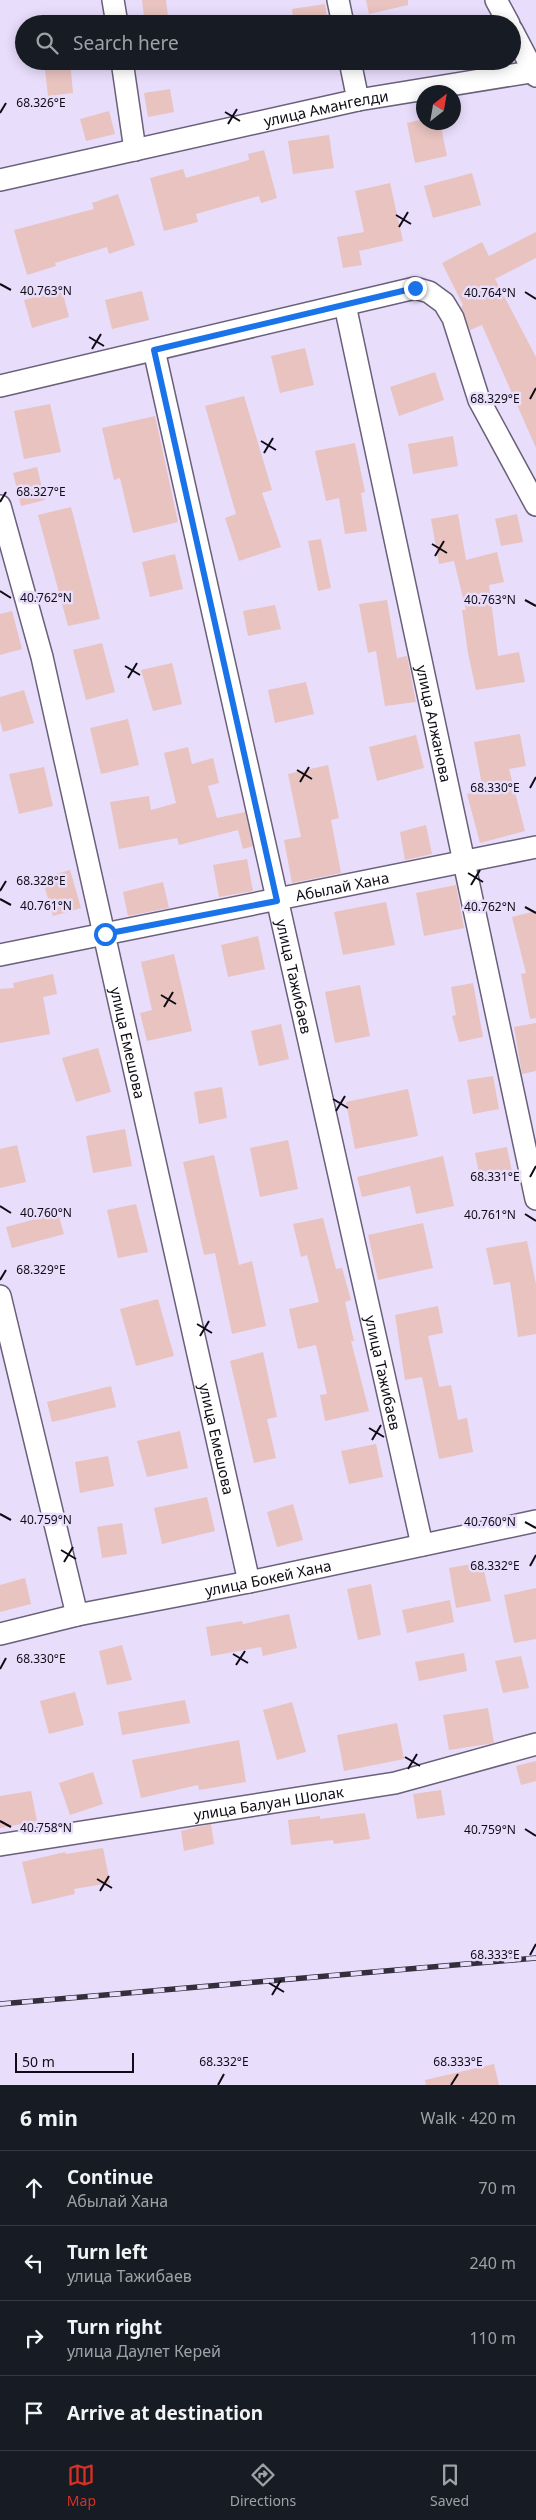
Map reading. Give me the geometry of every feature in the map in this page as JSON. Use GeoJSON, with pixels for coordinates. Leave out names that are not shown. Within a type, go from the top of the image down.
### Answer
{"type":"FeatureCollection","features":[{"type":"Feature","properties":{"kind":"street"},"geometry":{"type":"LineString","coordinates":[[113,0],[116,15]]}},
{"type":"Feature","properties":{"kind":"street"},"geometry":{"type":"LineString","coordinates":[[338,0],[341,15]]}},
{"type":"Feature","properties":{"kind":"street"},"geometry":{"type":"LineString","coordinates":[[496,0],[504,15]]}},
{"type":"Feature","properties":{"kind":"street"},"geometry":{"type":"LineString","coordinates":[[521,47],[535,73]]}},
{"type":"Feature","properties":{"kind":"street"},"geometry":{"type":"LineString","coordinates":[[123,70],[135,150]]}},
{"type":"Feature","properties":{"kind":"street"},"geometry":{"type":"LineString","coordinates":[[352,70],[358,100]]}},
{"type":"Feature","properties":{"kind":"street","name":"улица Амангелди"},"geometry":{"type":"LineString","coordinates":[[0,180],[358,100],[535,73]]}},
{"type":"Feature","properties":{"kind":"street"},"geometry":{"type":"LineString","coordinates":[[0,386],[415,288],[429,292],[444,303],[453,318],[479,400],[536,505]]}},
{"type":"Feature","properties":{"kind":"street","name":"улица Алжанова"},"geometry":{"type":"LineString","coordinates":[[345,305],[536,1199]]}},
{"type":"Feature","properties":{"kind":"street","name":"улица Тажибаев"},"geometry":{"type":"LineString","coordinates":[[154,350],[422,1545]]}},
{"type":"Feature","properties":{"kind":"street","name":"улица Емешова"},"geometry":{"type":"LineString","coordinates":[[0,506],[42,657],[249,1582]]}},
{"type":"Feature","properties":{"kind":"street","name":"Абылай Хана"},"geometry":{"type":"LineString","coordinates":[[0,956],[536,847]]}},
{"type":"Feature","properties":{"kind":"street"},"geometry":{"type":"LineString","coordinates":[[0,1296],[77,1615]]}},
{"type":"Feature","properties":{"kind":"street","name":"улица Бокей Хана"},"geometry":{"type":"LineString","coordinates":[[0,1634],[77,1615],[249,1582],[536,1521]]}},
{"type":"Feature","properties":{"kind":"street","name":"улица Балуан Шолак"},"geometry":{"type":"LineString","coordinates":[[0,1845],[395,1783],[536,1744]]}},
{"type":"Feature","properties":{"kind":"building"},"geometry":{"type":"Polygon","coordinates":[[[142,0],[166,0],[168,15],[144,15],[142,0]]]}},
{"type":"Feature","properties":{"kind":"building"},"geometry":{"type":"Polygon","coordinates":[[[366,0],[408,0],[408,5],[369,14],[366,0]]]}},
{"type":"Feature","properties":{"kind":"building"},"geometry":{"type":"Polygon","coordinates":[[[325,4],[327,15],[293,15],[292,9],[325,4]]]}},
{"type":"Feature","properties":{"kind":"building"},"geometry":{"type":"Polygon","coordinates":[[[45,70],[71,70],[73,93],[48,96],[45,70]]]}},
{"type":"Feature","properties":{"kind":"building"},"geometry":{"type":"Polygon","coordinates":[[[170,89],[174,112],[148,117],[144,93],[170,89]]]}},
{"type":"Feature","properties":{"kind":"building"},"geometry":{"type":"Polygon","coordinates":[[[109,111],[115,134],[86,141],[80,119],[109,111]]]}},
{"type":"Feature","properties":{"kind":"building"},"geometry":{"type":"Polygon","coordinates":[[[416,121],[416,130],[442,130],[447,156],[415,163],[407,123],[416,121]]]}},
{"type":"Feature","properties":{"kind":"building"},"geometry":{"type":"Polygon","coordinates":[[[329,135],[334,168],[293,174],[288,141],[329,135]]]}},
{"type":"Feature","properties":{"kind":"building"},"geometry":{"type":"Polygon","coordinates":[[[264,150],[277,198],[261,203],[259,196],[196,214],[198,222],[164,231],[150,178],[183,169],[186,178],[249,160],[248,154],[264,150]]]}},
{"type":"Feature","properties":{"kind":"building"},"geometry":{"type":"Polygon","coordinates":[[[472,173],[481,205],[433,218],[424,186],[472,173]]]}},
{"type":"Feature","properties":{"kind":"building"},"geometry":{"type":"Polygon","coordinates":[[[390,183],[403,241],[359,251],[362,265],[343,268],[337,237],[364,232],[355,191],[390,183]]]}},
{"type":"Feature","properties":{"kind":"building"},"geometry":{"type":"Polygon","coordinates":[[[118,194],[135,245],[109,254],[107,247],[55,263],[56,266],[27,275],[14,230],[94,209],[92,203],[118,194]]]}},
{"type":"Feature","properties":{"kind":"building"},"geometry":{"type":"Polygon","coordinates":[[[536,232],[536,258],[495,279],[536,357],[536,448],[482,325],[470,330],[461,307],[463,305],[442,263],[482,242],[489,256],[536,232]]]}},
{"type":"Feature","properties":{"kind":"building"},"geometry":{"type":"Polygon","coordinates":[[[62,290],[69,317],[32,328],[24,300],[62,290]]]}},
{"type":"Feature","properties":{"kind":"building"},"geometry":{"type":"Polygon","coordinates":[[[142,291],[149,320],[112,329],[105,300],[142,291]]]}},
{"type":"Feature","properties":{"kind":"building"},"geometry":{"type":"Polygon","coordinates":[[[305,348],[314,385],[280,393],[271,356],[305,348]]]}},
{"type":"Feature","properties":{"kind":"building"},"geometry":{"type":"Polygon","coordinates":[[[435,372],[444,400],[399,416],[390,387],[435,372]]]}},
{"type":"Feature","properties":{"kind":"building"},"geometry":{"type":"Polygon","coordinates":[[[244,396],[272,490],[262,493],[281,547],[239,561],[225,518],[236,514],[205,406],[244,396]]]}},
{"type":"Feature","properties":{"kind":"building"},"geometry":{"type":"Polygon","coordinates":[[[50,404],[61,452],[24,459],[14,411],[50,404]]]}},
{"type":"Feature","properties":{"kind":"building"},"geometry":{"type":"Polygon","coordinates":[[[155,416],[178,522],[133,533],[120,478],[114,480],[102,428],[155,416]]]}},
{"type":"Feature","properties":{"kind":"building"},"geometry":{"type":"Polygon","coordinates":[[[453,436],[458,466],[413,474],[408,444],[453,436]]]}},
{"type":"Feature","properties":{"kind":"building"},"geometry":{"type":"Polygon","coordinates":[[[355,443],[365,492],[361,493],[367,531],[345,534],[339,498],[326,501],[315,451],[355,443]]]}},
{"type":"Feature","properties":{"kind":"building"},"geometry":{"type":"Polygon","coordinates":[[[37,467],[45,500],[21,506],[13,473],[37,467]]]}},
{"type":"Feature","properties":{"kind":"building"},"geometry":{"type":"Polygon","coordinates":[[[71,507],[100,619],[68,626],[38,515],[71,507]]]}},
{"type":"Feature","properties":{"kind":"building"},"geometry":{"type":"Polygon","coordinates":[[[458,514],[466,560],[497,552],[504,582],[489,585],[498,656],[519,652],[525,682],[476,690],[468,653],[462,610],[466,610],[454,561],[439,564],[431,519],[458,514]]]}},
{"type":"Feature","properties":{"kind":"building"},"geometry":{"type":"Polygon","coordinates":[[[517,514],[523,542],[501,546],[495,519],[517,514]]]}},
{"type":"Feature","properties":{"kind":"building"},"geometry":{"type":"Polygon","coordinates":[[[321,539],[331,588],[318,591],[308,541],[321,539]]]}},
{"type":"Feature","properties":{"kind":"building"},"geometry":{"type":"Polygon","coordinates":[[[175,554],[183,589],[150,597],[142,562],[175,554]]]}},
{"type":"Feature","properties":{"kind":"building"},"geometry":{"type":"Polygon","coordinates":[[[387,600],[397,658],[407,656],[416,702],[385,706],[376,651],[368,653],[359,604],[387,600]]]}},
{"type":"Feature","properties":{"kind":"building"},"geometry":{"type":"Polygon","coordinates":[[[275,605],[281,629],[248,636],[243,611],[275,605]]]}},
{"type":"Feature","properties":{"kind":"building"},"geometry":{"type":"Polygon","coordinates":[[[12,611],[22,649],[0,655],[0,614],[12,611]]]}},
{"type":"Feature","properties":{"kind":"building"},"geometry":{"type":"Polygon","coordinates":[[[102,643],[115,692],[86,700],[73,650],[102,643]]]}},
{"type":"Feature","properties":{"kind":"building"},"geometry":{"type":"Polygon","coordinates":[[[172,663],[182,704],[153,711],[141,670],[172,663]]]}},
{"type":"Feature","properties":{"kind":"building"},"geometry":{"type":"Polygon","coordinates":[[[306,682],[314,714],[275,723],[268,690],[306,682]]]}},
{"type":"Feature","properties":{"kind":"building"},"geometry":{"type":"Polygon","coordinates":[[[24,690],[34,723],[3,732],[0,721],[0,697],[24,690]]]}},
{"type":"Feature","properties":{"kind":"building"},"geometry":{"type":"Polygon","coordinates":[[[128,719],[139,765],[101,774],[90,728],[128,719]]]}},
{"type":"Feature","properties":{"kind":"building"},"geometry":{"type":"Polygon","coordinates":[[[520,734],[526,766],[509,769],[525,831],[480,843],[467,794],[483,790],[474,742],[520,734]]]}},
{"type":"Feature","properties":{"kind":"building"},"geometry":{"type":"Polygon","coordinates":[[[416,735],[424,768],[377,781],[369,747],[416,735]]]}},
{"type":"Feature","properties":{"kind":"building"},"geometry":{"type":"Polygon","coordinates":[[[188,747],[192,764],[213,758],[219,783],[208,786],[217,818],[245,812],[253,846],[243,849],[238,830],[179,845],[177,838],[119,849],[110,802],[149,796],[151,810],[176,803],[164,753],[188,747]]]}},
{"type":"Feature","properties":{"kind":"building"},"geometry":{"type":"Polygon","coordinates":[[[328,765],[339,818],[331,820],[341,873],[292,883],[284,840],[301,837],[288,774],[328,765]]]}},
{"type":"Feature","properties":{"kind":"building"},"geometry":{"type":"Polygon","coordinates":[[[44,767],[53,806],[19,814],[9,774],[44,767]]]}},
{"type":"Feature","properties":{"kind":"building"},"geometry":{"type":"Polygon","coordinates":[[[426,825],[432,854],[405,860],[400,832],[426,825]]]}},
{"type":"Feature","properties":{"kind":"building"},"geometry":{"type":"Polygon","coordinates":[[[247,859],[253,891],[219,897],[213,865],[247,859]]]}},
{"type":"Feature","properties":{"kind":"building"},"geometry":{"type":"Polygon","coordinates":[[[70,870],[81,908],[53,916],[42,878],[70,870]]]}},
{"type":"Feature","properties":{"kind":"building"},"geometry":{"type":"Polygon","coordinates":[[[163,882],[169,908],[128,916],[123,892],[163,882]]]}},
{"type":"Feature","properties":{"kind":"building"},"geometry":{"type":"Polygon","coordinates":[[[456,885],[464,928],[424,936],[416,893],[456,885]]]}},
{"type":"Feature","properties":{"kind":"building"},"geometry":{"type":"Polygon","coordinates":[[[386,902],[395,945],[343,955],[334,912],[386,902]]]}},
{"type":"Feature","properties":{"kind":"building"},"geometry":{"type":"Polygon","coordinates":[[[536,911],[536,1018],[530,1019],[521,974],[526,973],[512,917],[536,911]]]}},
{"type":"Feature","properties":{"kind":"building"},"geometry":{"type":"Polygon","coordinates":[[[258,936],[265,969],[228,977],[221,945],[258,936]]]}},
{"type":"Feature","properties":{"kind":"building"},"geometry":{"type":"Polygon","coordinates":[[[174,954],[192,1031],[147,1041],[140,1013],[152,1010],[141,962],[174,954]]]}},
{"type":"Feature","properties":{"kind":"building"},"geometry":{"type":"Polygon","coordinates":[[[53,974],[57,994],[43,997],[50,1034],[0,1043],[0,989],[14,988],[13,983],[53,974]]]}},
{"type":"Feature","properties":{"kind":"building"},"geometry":{"type":"Polygon","coordinates":[[[473,983],[483,1037],[459,1042],[452,1016],[456,1015],[451,987],[473,983]]]}},
{"type":"Feature","properties":{"kind":"building"},"geometry":{"type":"Polygon","coordinates":[[[360,985],[370,1036],[335,1043],[325,992],[360,985]]]}},
{"type":"Feature","properties":{"kind":"building"},"geometry":{"type":"Polygon","coordinates":[[[536,1023],[536,1071],[522,1074],[514,1027],[536,1023]]]}},
{"type":"Feature","properties":{"kind":"building"},"geometry":{"type":"Polygon","coordinates":[[[281,1024],[289,1059],[259,1066],[251,1031],[281,1024]]]}},
{"type":"Feature","properties":{"kind":"building"},"geometry":{"type":"Polygon","coordinates":[[[98,1048],[111,1092],[76,1102],[62,1058],[98,1048]]]}},
{"type":"Feature","properties":{"kind":"building"},"geometry":{"type":"Polygon","coordinates":[[[493,1076],[499,1109],[473,1114],[467,1080],[493,1076]]]}},
{"type":"Feature","properties":{"kind":"building"},"geometry":{"type":"Polygon","coordinates":[[[222,1087],[227,1118],[199,1124],[194,1092],[222,1087]]]}},
{"type":"Feature","properties":{"kind":"building"},"geometry":{"type":"Polygon","coordinates":[[[408,1089],[418,1136],[355,1149],[346,1102],[408,1089]]]}},
{"type":"Feature","properties":{"kind":"building"},"geometry":{"type":"Polygon","coordinates":[[[125,1129],[132,1166],[93,1173],[86,1136],[125,1129]]]}},
{"type":"Feature","properties":{"kind":"building"},"geometry":{"type":"Polygon","coordinates":[[[288,1140],[298,1189],[260,1197],[250,1148],[288,1140]]]}},
{"type":"Feature","properties":{"kind":"building"},"geometry":{"type":"Polygon","coordinates":[[[17,1145],[26,1182],[0,1188],[0,1149],[17,1145]]]}},
{"type":"Feature","properties":{"kind":"building"},"geometry":{"type":"Polygon","coordinates":[[[507,1147],[512,1172],[480,1178],[475,1153],[507,1147]]]}},
{"type":"Feature","properties":{"kind":"building"},"geometry":{"type":"Polygon","coordinates":[[[214,1155],[239,1265],[252,1261],[266,1326],[232,1334],[215,1253],[204,1255],[183,1162],[214,1155]]]}},
{"type":"Feature","properties":{"kind":"building"},"geometry":{"type":"Polygon","coordinates":[[[443,1156],[454,1206],[416,1214],[410,1186],[362,1197],[357,1177],[443,1156]]]}},
{"type":"Feature","properties":{"kind":"building"},"geometry":{"type":"Polygon","coordinates":[[[136,1204],[148,1252],[118,1258],[107,1210],[136,1204]]]}},
{"type":"Feature","properties":{"kind":"building"},"geometry":{"type":"Polygon","coordinates":[[[58,1213],[64,1234],[12,1248],[6,1227],[58,1213]]]}},
{"type":"Feature","properties":{"kind":"building"},"geometry":{"type":"Polygon","coordinates":[[[323,1218],[336,1269],[342,1268],[351,1300],[345,1302],[354,1341],[351,1341],[369,1411],[325,1421],[320,1395],[327,1394],[316,1345],[298,1349],[289,1309],[319,1302],[307,1255],[301,1257],[293,1224],[323,1218]]]}},
{"type":"Feature","properties":{"kind":"building"},"geometry":{"type":"Polygon","coordinates":[[[423,1223],[433,1268],[378,1280],[368,1235],[423,1223]]]}},
{"type":"Feature","properties":{"kind":"building"},"geometry":{"type":"Polygon","coordinates":[[[527,1241],[536,1284],[536,1334],[518,1337],[510,1282],[494,1285],[486,1248],[527,1241]]]}},
{"type":"Feature","properties":{"kind":"building"},"geometry":{"type":"Polygon","coordinates":[[[158,1299],[174,1356],[136,1366],[120,1309],[158,1299]]]}},
{"type":"Feature","properties":{"kind":"building"},"geometry":{"type":"Polygon","coordinates":[[[438,1306],[443,1333],[428,1336],[439,1387],[451,1385],[458,1420],[467,1418],[473,1452],[439,1459],[422,1377],[405,1380],[395,1315],[438,1306]]]}},
{"type":"Feature","properties":{"kind":"building"},"geometry":{"type":"Polygon","coordinates":[[[263,1352],[277,1417],[267,1419],[276,1458],[254,1463],[230,1361],[263,1352]]]}},
{"type":"Feature","properties":{"kind":"building"},"geometry":{"type":"Polygon","coordinates":[[[111,1386],[116,1407],[52,1422],[47,1402],[111,1386]]]}},
{"type":"Feature","properties":{"kind":"building"},"geometry":{"type":"Polygon","coordinates":[[[180,1431],[188,1468],[147,1477],[137,1441],[180,1431]]]}},
{"type":"Feature","properties":{"kind":"building"},"geometry":{"type":"Polygon","coordinates":[[[376,1444],[383,1477],[349,1484],[341,1451],[376,1444]]]}},
{"type":"Feature","properties":{"kind":"building"},"geometry":{"type":"Polygon","coordinates":[[[108,1456],[114,1486],[80,1493],[75,1462],[108,1456]]]}},
{"type":"Feature","properties":{"kind":"building"},"geometry":{"type":"Polygon","coordinates":[[[207,1497],[215,1531],[162,1544],[154,1508],[207,1497]]]}},
{"type":"Feature","properties":{"kind":"building"},"geometry":{"type":"Polygon","coordinates":[[[293,1504],[303,1540],[277,1547],[267,1512],[293,1504]]]}},
{"type":"Feature","properties":{"kind":"building"},"geometry":{"type":"Polygon","coordinates":[[[122,1523],[127,1554],[102,1558],[97,1527],[122,1523]]]}},
{"type":"Feature","properties":{"kind":"building"},"geometry":{"type":"Polygon","coordinates":[[[482,1562],[491,1601],[456,1608],[449,1568],[482,1562]]]}},
{"type":"Feature","properties":{"kind":"building"},"geometry":{"type":"Polygon","coordinates":[[[25,1578],[31,1604],[0,1612],[0,1585],[25,1578]]]}},
{"type":"Feature","properties":{"kind":"building"},"geometry":{"type":"Polygon","coordinates":[[[371,1584],[381,1635],[358,1640],[347,1589],[371,1584]]]}},
{"type":"Feature","properties":{"kind":"building"},"geometry":{"type":"Polygon","coordinates":[[[536,1588],[536,1639],[514,1643],[504,1595],[536,1588]]]}},
{"type":"Feature","properties":{"kind":"building"},"geometry":{"type":"Polygon","coordinates":[[[450,1600],[454,1622],[407,1633],[402,1610],[450,1600]]]}},
{"type":"Feature","properties":{"kind":"building"},"geometry":{"type":"Polygon","coordinates":[[[289,1614],[297,1648],[263,1656],[261,1647],[211,1656],[206,1627],[242,1621],[243,1624],[289,1614]]]}},
{"type":"Feature","properties":{"kind":"building"},"geometry":{"type":"Polygon","coordinates":[[[122,1645],[132,1680],[107,1685],[99,1651],[122,1645]]]}},
{"type":"Feature","properties":{"kind":"building"},"geometry":{"type":"Polygon","coordinates":[[[464,1653],[467,1671],[419,1681],[415,1662],[464,1653]]]}},
{"type":"Feature","properties":{"kind":"building"},"geometry":{"type":"Polygon","coordinates":[[[521,1656],[529,1688],[503,1693],[495,1661],[521,1656]]]}},
{"type":"Feature","properties":{"kind":"building"},"geometry":{"type":"Polygon","coordinates":[[[75,1692],[84,1725],[49,1734],[40,1701],[75,1692]]]}},
{"type":"Feature","properties":{"kind":"building"},"geometry":{"type":"Polygon","coordinates":[[[185,1700],[190,1723],[122,1735],[118,1712],[185,1700]]]}},
{"type":"Feature","properties":{"kind":"building"},"geometry":{"type":"Polygon","coordinates":[[[292,1702],[306,1752],[277,1760],[263,1710],[292,1702]]]}},
{"type":"Feature","properties":{"kind":"building"},"geometry":{"type":"Polygon","coordinates":[[[488,1708],[494,1743],[449,1750],[443,1715],[488,1708]]]}},
{"type":"Feature","properties":{"kind":"building"},"geometry":{"type":"Polygon","coordinates":[[[397,1723],[404,1759],[344,1771],[337,1735],[397,1723]]]}},
{"type":"Feature","properties":{"kind":"building"},"geometry":{"type":"Polygon","coordinates":[[[239,1740],[246,1782],[199,1790],[198,1785],[141,1798],[132,1760],[239,1740]]]}},
{"type":"Feature","properties":{"kind":"building"},"geometry":{"type":"Polygon","coordinates":[[[536,1761],[536,1781],[521,1785],[516,1766],[536,1761]]]}},
{"type":"Feature","properties":{"kind":"building"},"geometry":{"type":"Polygon","coordinates":[[[93,1772],[103,1804],[70,1815],[59,1783],[93,1772]]]}},
{"type":"Feature","properties":{"kind":"building"},"geometry":{"type":"Polygon","coordinates":[[[441,1790],[445,1815],[417,1819],[413,1794],[441,1790]]]}},
{"type":"Feature","properties":{"kind":"building"},"geometry":{"type":"Polygon","coordinates":[[[31,1791],[37,1821],[0,1828],[0,1796],[31,1791]]]}},
{"type":"Feature","properties":{"kind":"building"},"geometry":{"type":"Polygon","coordinates":[[[365,1813],[370,1839],[334,1844],[333,1840],[291,1845],[288,1820],[320,1816],[320,1819],[365,1813]]]}},
{"type":"Feature","properties":{"kind":"building"},"geometry":{"type":"Polygon","coordinates":[[[211,1824],[214,1844],[184,1851],[181,1831],[211,1824]]]}},
{"type":"Feature","properties":{"kind":"building"},"geometry":{"type":"Polygon","coordinates":[[[103,1848],[110,1883],[74,1889],[75,1894],[32,1904],[22,1862],[65,1852],[66,1854],[103,1848]]]}},
{"type":"Feature","properties":{"kind":"building"},"geometry":{"type":"Polygon","coordinates":[[[494,2064],[499,2085],[426,2085],[425,2080],[494,2064]]]}},
{"type":"Feature","properties":{"kind":"railway"},"geometry":{"type":"LineString","coordinates":[[0,2004],[536,1958]]}},
{"type":"Feature","properties":{"kind":"route"},"geometry":{"type":"LineString","coordinates":[[105,934],[277,901],[154,350],[415,288]]}}]}
